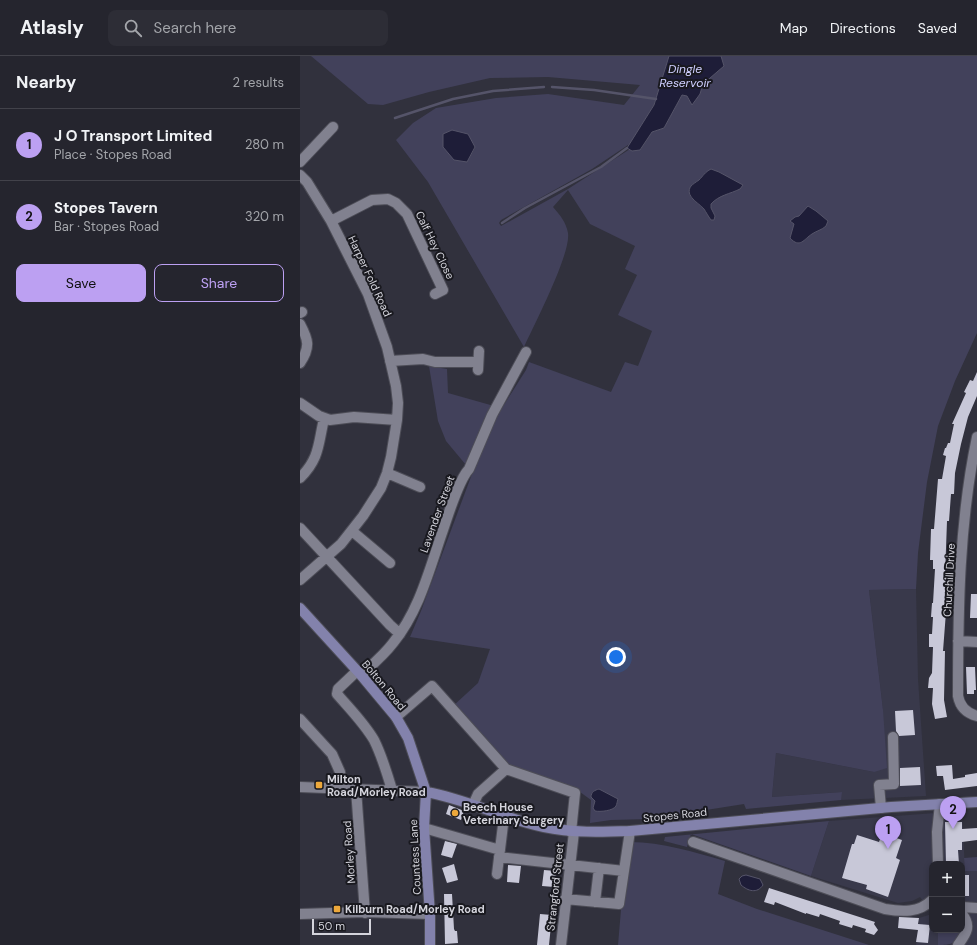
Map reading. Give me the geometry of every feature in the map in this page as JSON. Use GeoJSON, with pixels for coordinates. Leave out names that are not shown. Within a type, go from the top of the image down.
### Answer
{"type":"FeatureCollection","features":[{"type":"Feature","properties":{"kind":"main road","name":"Bolton Road"},"geometry":{"type":"LineString","coordinates":[[300,608],[359,673],[396,717],[408,738],[426,792]]}},
{"type":"Feature","properties":{"kind":"main road","name":"Stopes Road"},"geometry":{"type":"LineString","coordinates":[[426,792],[448,796],[543,827],[572,832],[597,833],[880,808],[977,802]]}},
{"type":"Feature","properties":{"kind":"main road","name":"Countess Lane"},"geometry":{"type":"LineString","coordinates":[[426,792],[424,828],[430,914],[430,945]]}},
{"type":"Feature","properties":{"kind":"street"},"geometry":{"type":"LineString","coordinates":[[300,162],[334,128]]}},
{"type":"Feature","properties":{"kind":"street","name":"Harper Fold Road"},"geometry":{"type":"LineString","coordinates":[[300,580],[341,544],[352,531],[381,488],[387,473],[397,420],[398,403],[396,386],[382,331],[368,294],[331,221],[302,181]]}},
{"type":"Feature","properties":{"kind":"street","name":"Calf Hey Close"},"geometry":{"type":"LineString","coordinates":[[331,221],[372,200],[388,199],[396,203],[407,214],[443,290],[435,294]]}},
{"type":"Feature","properties":{"kind":"street"},"geometry":{"type":"LineString","coordinates":[[300,324],[306,335],[307,346],[306,352],[300,363]]}},
{"type":"Feature","properties":{"kind":"street"},"geometry":{"type":"LineString","coordinates":[[390,361],[423,359],[435,362],[478,366],[479,351]]}},
{"type":"Feature","properties":{"kind":"street","name":"Lavender Street"},"geometry":{"type":"LineString","coordinates":[[392,790],[382,757],[374,742],[360,720],[337,691],[338,688],[359,673],[393,644],[420,599],[450,511],[465,474],[469,469],[492,414],[526,352]]}},
{"type":"Feature","properties":{"kind":"street"},"geometry":{"type":"LineString","coordinates":[[300,403],[324,419],[335,420],[354,417],[397,420]]}},
{"type":"Feature","properties":{"kind":"street"},"geometry":{"type":"LineString","coordinates":[[300,478],[316,457],[324,419]]}},
{"type":"Feature","properties":{"kind":"street","name":"Churchill Drive"},"geometry":{"type":"LineString","coordinates":[[977,436],[962,544],[958,641],[959,703],[963,709],[977,716]]}},
{"type":"Feature","properties":{"kind":"street"},"geometry":{"type":"LineString","coordinates":[[387,473],[421,486]]}},
{"type":"Feature","properties":{"kind":"street"},"geometry":{"type":"LineString","coordinates":[[300,528],[390,626],[400,634]]}},
{"type":"Feature","properties":{"kind":"street"},"geometry":{"type":"LineString","coordinates":[[352,531],[388,558]]}},
{"type":"Feature","properties":{"kind":"street"},"geometry":{"type":"LineString","coordinates":[[958,641],[977,642]]}},
{"type":"Feature","properties":{"kind":"street"},"geometry":{"type":"LineString","coordinates":[[396,717],[432,686],[506,769],[478,794],[473,805]]}},
{"type":"Feature","properties":{"kind":"street"},"geometry":{"type":"LineString","coordinates":[[300,719],[332,754],[340,772],[343,789]]}},
{"type":"Feature","properties":{"kind":"street"},"geometry":{"type":"LineString","coordinates":[[880,808],[879,785],[894,784],[893,738]]}},
{"type":"Feature","properties":{"kind":"street","name":"Strangford Street"},"geometry":{"type":"LineString","coordinates":[[506,769],[575,793],[561,945]]}},
{"type":"Feature","properties":{"kind":"street"},"geometry":{"type":"LineString","coordinates":[[300,787],[426,792]]}},
{"type":"Feature","properties":{"kind":"street","name":"Morley Road"},"geometry":{"type":"LineString","coordinates":[[356,789],[366,912]]}},
{"type":"Feature","properties":{"kind":"street"},"geometry":{"type":"LineString","coordinates":[[936,804],[938,861]]}},
{"type":"Feature","properties":{"kind":"street"},"geometry":{"type":"LineString","coordinates":[[497,874],[503,825],[506,816]]}},
{"type":"Feature","properties":{"kind":"street"},"geometry":{"type":"LineString","coordinates":[[424,828],[500,854],[569,865],[624,871]]}},
{"type":"Feature","properties":{"kind":"street"},"geometry":{"type":"LineString","coordinates":[[565,899],[619,904],[630,831]]}},
{"type":"Feature","properties":{"kind":"street"},"geometry":{"type":"LineString","coordinates":[[693,842],[885,909],[899,912],[908,911],[917,909],[929,902]]}},
{"type":"Feature","properties":{"kind":"street"},"geometry":{"type":"LineString","coordinates":[[595,902],[599,868]]}},
{"type":"Feature","properties":{"kind":"street"},"geometry":{"type":"LineString","coordinates":[[965,907],[977,908]]}},
{"type":"Feature","properties":{"kind":"street"},"geometry":{"type":"LineString","coordinates":[[300,914],[366,912],[430,914]]}},
{"type":"Feature","properties":{"kind":"street"},"geometry":{"type":"LineString","coordinates":[[958,945],[965,935],[967,928],[967,919],[965,917]]}},
{"type":"Feature","properties":{"kind":"shaded area"},"geometry":{"type":"Polygon","coordinates":[[[311,56],[669,56],[654,105],[631,143],[592,169],[501,220],[499,223],[501,226],[568,189],[630,149],[632,151],[641,149],[652,132],[664,128],[682,95],[687,96],[692,104],[700,94],[703,84],[723,66],[721,56],[977,56],[977,333],[955,381],[938,426],[927,482],[918,553],[916,589],[869,590],[883,710],[887,768],[874,772],[776,753],[772,797],[842,792],[841,800],[746,809],[744,804],[649,819],[611,820],[590,823],[591,800],[580,792],[507,767],[453,706],[478,683],[490,649],[410,637],[472,474],[495,419],[526,370],[529,362],[611,392],[625,362],[638,366],[652,331],[618,315],[637,275],[625,269],[635,246],[590,224],[568,190],[553,207],[564,222],[568,233],[564,257],[551,290],[524,347],[428,182],[396,140],[413,123],[436,108],[496,98],[548,94],[624,105],[640,85],[548,77],[490,78],[429,92],[383,105],[368,104],[311,56]],[[468,134],[467,162],[475,148],[468,134]]]}},
{"type":"Feature","properties":{"kind":"shaded area"},"geometry":{"type":"Polygon","coordinates":[[[429,366],[447,369],[448,393],[494,406],[466,465],[446,441],[438,421],[429,366]]]}},
{"type":"Feature","properties":{"kind":"shaded area"},"geometry":{"type":"Polygon","coordinates":[[[916,589],[918,679],[926,796],[841,800],[841,792],[772,797],[776,753],[874,772],[883,710],[869,590],[916,589]]]}},
{"type":"Feature","properties":{"kind":"shaded area"},"geometry":{"type":"Polygon","coordinates":[[[962,811],[964,861],[929,861],[929,909],[920,897],[912,901],[898,903],[811,876],[829,821],[962,811]]]}},
{"type":"Feature","properties":{"kind":"shaded area"},"geometry":{"type":"Polygon","coordinates":[[[829,821],[811,876],[692,834],[829,821]]]}},
{"type":"Feature","properties":{"kind":"shaded area"},"geometry":{"type":"Polygon","coordinates":[[[691,834],[687,847],[664,841],[665,837],[691,834]]]}},
{"type":"Feature","properties":{"kind":"shaded area"},"geometry":{"type":"Polygon","coordinates":[[[630,842],[642,842],[666,846],[725,861],[718,894],[757,909],[869,945],[618,945],[622,898],[630,842]]]}},
{"type":"Feature","properties":{"kind":"shaded area"},"geometry":{"type":"Polygon","coordinates":[[[977,857],[977,871],[965,871],[964,858],[977,857]]]}},
{"type":"Feature","properties":{"kind":"shaded area"},"geometry":{"type":"Polygon","coordinates":[[[965,871],[977,871],[977,945],[950,945],[956,941],[960,933],[965,933],[965,871]]]}},
{"type":"Feature","properties":{"kind":"shaded area"},"geometry":{"type":"Polygon","coordinates":[[[929,915],[929,933],[938,933],[938,945],[916,945],[919,918],[929,915]]]}},
{"type":"Feature","properties":{"kind":"shaded area"},"geometry":{"type":"Polygon","coordinates":[[[938,933],[960,933],[958,938],[953,943],[938,945],[938,933]]]}},
{"type":"Feature","properties":{"kind":"water","name":"Dingle Reservoir"},"geometry":{"type":"Polygon","coordinates":[[[669,56],[721,56],[724,66],[703,84],[700,94],[692,105],[687,96],[682,95],[664,128],[652,132],[640,150],[632,151],[627,148],[654,105],[669,56]]]}},
{"type":"Feature","properties":{"kind":"water"},"geometry":{"type":"Polygon","coordinates":[[[452,130],[468,134],[475,147],[467,162],[454,160],[443,147],[443,134],[452,130]]]}},
{"type":"Feature","properties":{"kind":"water"},"geometry":{"type":"Polygon","coordinates":[[[711,169],[743,185],[740,189],[721,197],[711,204],[711,208],[715,216],[714,220],[711,220],[704,209],[689,193],[691,186],[711,169]]]}},
{"type":"Feature","properties":{"kind":"water"},"geometry":{"type":"Polygon","coordinates":[[[808,206],[828,221],[826,226],[802,242],[797,243],[790,238],[794,224],[790,221],[799,216],[808,206]]]}},
{"type":"Feature","properties":{"kind":"water"},"geometry":{"type":"Polygon","coordinates":[[[599,789],[618,799],[614,808],[606,811],[595,811],[593,808],[595,801],[591,795],[599,789]]]}},
{"type":"Feature","properties":{"kind":"water"},"geometry":{"type":"Polygon","coordinates":[[[746,875],[760,879],[763,885],[761,888],[752,891],[741,885],[739,879],[746,875]]]}},
{"type":"Feature","properties":{"kind":"building"},"geometry":{"type":"Polygon","coordinates":[[[977,372],[977,396],[968,417],[961,444],[955,473],[954,494],[951,494],[949,521],[947,521],[945,576],[946,612],[943,651],[945,651],[944,700],[947,717],[935,719],[932,704],[933,688],[928,688],[929,678],[932,673],[933,647],[929,647],[929,634],[932,634],[933,617],[931,617],[935,569],[933,569],[933,560],[930,560],[931,529],[934,529],[938,479],[942,479],[946,456],[943,455],[945,448],[948,443],[950,443],[954,424],[952,424],[966,393],[964,392],[970,380],[973,381],[977,372]]]}},
{"type":"Feature","properties":{"kind":"building"},"geometry":{"type":"Polygon","coordinates":[[[971,594],[977,594],[977,618],[970,618],[971,594]]]}},
{"type":"Feature","properties":{"kind":"building"},"geometry":{"type":"Polygon","coordinates":[[[966,667],[975,667],[976,690],[974,690],[974,694],[967,694],[966,667]]]}},
{"type":"Feature","properties":{"kind":"building"},"geometry":{"type":"Polygon","coordinates":[[[913,710],[915,735],[899,736],[896,731],[895,711],[913,710]]]}},
{"type":"Feature","properties":{"kind":"building"},"geometry":{"type":"Polygon","coordinates":[[[952,765],[953,779],[977,773],[977,786],[945,790],[943,776],[937,776],[936,766],[952,765]]]}},
{"type":"Feature","properties":{"kind":"building"},"geometry":{"type":"Polygon","coordinates":[[[920,767],[921,785],[900,786],[900,768],[920,767]]]}},
{"type":"Feature","properties":{"kind":"building","name":"Beech House Veterinary Surgery"},"geometry":{"type":"Polygon","coordinates":[[[449,805],[464,811],[461,820],[446,814],[449,805]]]}},
{"type":"Feature","properties":{"kind":"building"},"geometry":{"type":"Polygon","coordinates":[[[945,822],[962,822],[962,829],[977,828],[977,840],[962,842],[962,850],[958,850],[959,861],[946,861],[945,822]]]}},
{"type":"Feature","properties":{"kind":"building"},"geometry":{"type":"Polygon","coordinates":[[[882,833],[902,840],[896,858],[900,860],[888,897],[866,889],[867,885],[842,878],[852,844],[854,844],[857,835],[879,842],[882,833]]]}},
{"type":"Feature","properties":{"kind":"building"},"geometry":{"type":"Polygon","coordinates":[[[445,841],[457,844],[452,858],[441,855],[445,841]]]}},
{"type":"Feature","properties":{"kind":"building"},"geometry":{"type":"Polygon","coordinates":[[[454,864],[458,880],[447,883],[442,868],[454,864]]]}},
{"type":"Feature","properties":{"kind":"building"},"geometry":{"type":"Polygon","coordinates":[[[508,865],[521,866],[519,883],[507,882],[508,865]]]}},
{"type":"Feature","properties":{"kind":"building"},"geometry":{"type":"Polygon","coordinates":[[[544,870],[556,871],[554,887],[542,886],[544,870]]]}},
{"type":"Feature","properties":{"kind":"building"},"geometry":{"type":"Polygon","coordinates":[[[965,875],[969,875],[969,896],[965,896],[965,875]]]}},
{"type":"Feature","properties":{"kind":"building"},"geometry":{"type":"Polygon","coordinates":[[[769,888],[875,922],[874,924],[878,930],[874,935],[865,932],[866,929],[853,925],[852,928],[839,924],[840,921],[820,914],[819,917],[806,914],[775,902],[774,905],[764,902],[769,888]]]}},
{"type":"Feature","properties":{"kind":"building"},"geometry":{"type":"Polygon","coordinates":[[[444,894],[452,894],[454,929],[457,931],[458,943],[445,944],[444,894]]]}},
{"type":"Feature","properties":{"kind":"building"},"geometry":{"type":"Polygon","coordinates":[[[540,914],[552,915],[549,945],[537,945],[540,914]]]}},
{"type":"Feature","properties":{"kind":"building"},"geometry":{"type":"Polygon","coordinates":[[[899,917],[919,918],[918,924],[929,925],[928,943],[916,942],[918,930],[898,928],[899,917]]]}},
{"type":"Feature","properties":{"kind":"waterway"},"geometry":{"type":"LineString","coordinates":[[395,118],[453,99],[493,91],[544,87]]}},
{"type":"Feature","properties":{"kind":"waterway"},"geometry":{"type":"LineString","coordinates":[[552,87],[594,90],[656,99]]}},
{"type":"Feature","properties":{"kind":"waterway"},"geometry":{"type":"LineString","coordinates":[[502,223],[525,208],[601,167],[627,148]]}},
{"type":"Feature","properties":{"kind":"place","name":"Milton Road/Morley Road"},"geometry":{"type":"Point","coordinates":[319,785]}},
{"type":"Feature","properties":{"kind":"place","name":"Beech House Veterinary Surgery"},"geometry":{"type":"Point","coordinates":[455,813]}},
{"type":"Feature","properties":{"kind":"place","name":"Stopes Tavern"},"geometry":{"type":"Point","coordinates":[953,829]}},
{"type":"Feature","properties":{"kind":"place","name":"J O Transport Limited"},"geometry":{"type":"Point","coordinates":[888,849]}},
{"type":"Feature","properties":{"kind":"place","name":"Kilburn Road/Morley Road"},"geometry":{"type":"Point","coordinates":[337,909]}}]}
